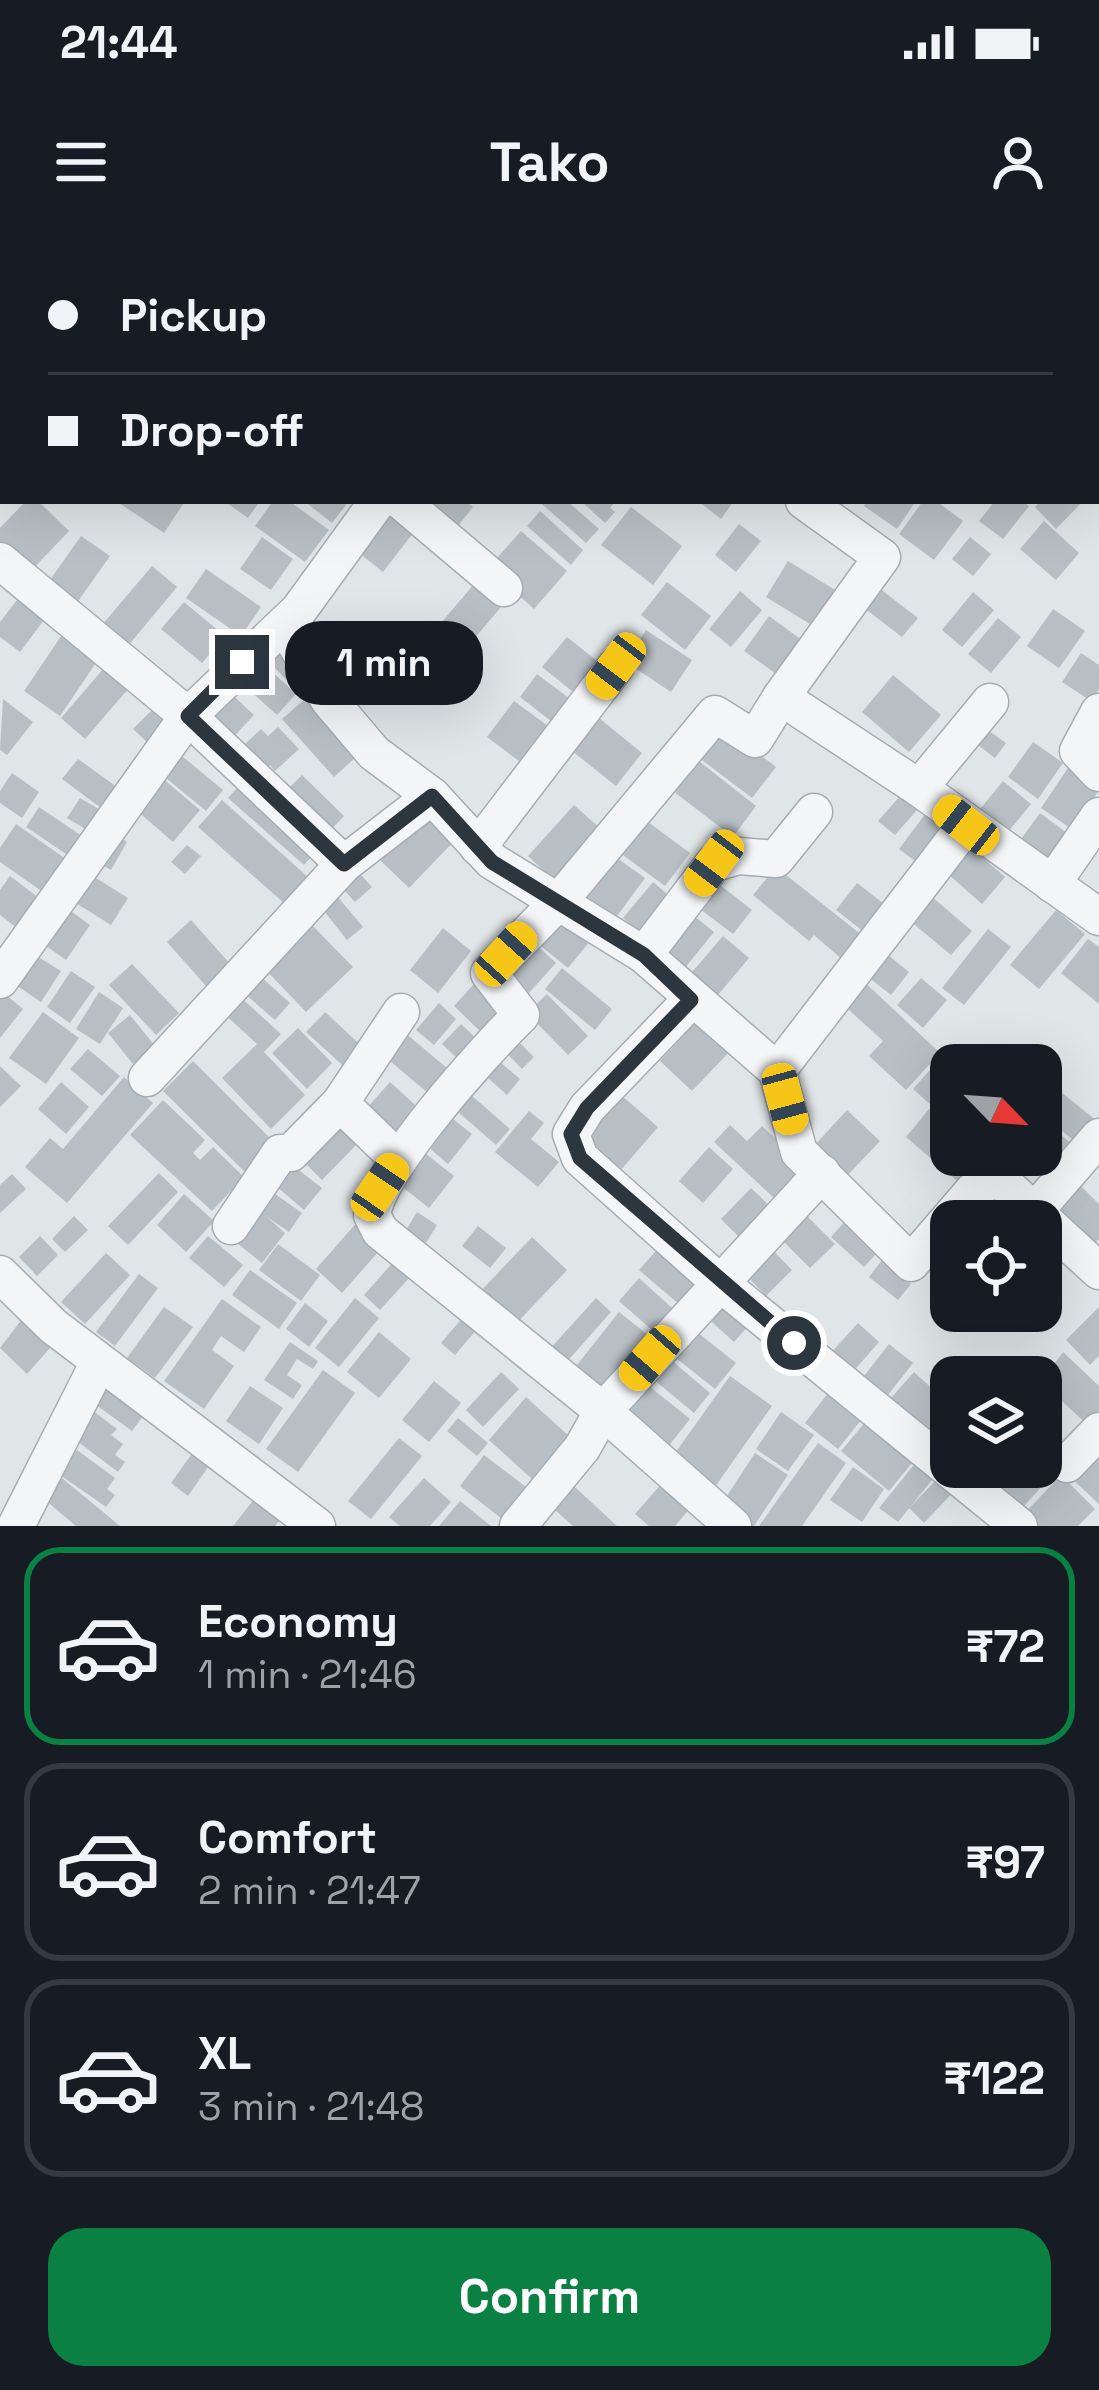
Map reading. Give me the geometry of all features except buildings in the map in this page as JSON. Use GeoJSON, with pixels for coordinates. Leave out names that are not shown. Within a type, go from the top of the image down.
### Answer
{"type":"FeatureCollection","features":[{"type":"Feature","properties":{"kind":"street"},"geometry":{"type":"LineString","coordinates":[[0,980],[66,880],[188,716],[285,626],[376,504]]}},
{"type":"Feature","properties":{"kind":"street"},"geometry":{"type":"LineString","coordinates":[[405,504],[504,587]]}},
{"type":"Feature","properties":{"kind":"street"},"geometry":{"type":"LineString","coordinates":[[733,1526],[603,1411],[380,1231],[372,1215],[374,1200],[398,1160],[492,1042],[521,1015],[489,974],[561,899],[715,714],[755,739],[882,557],[808,504]]}},
{"type":"Feature","properties":{"kind":"street"},"geometry":{"type":"LineString","coordinates":[[0,561],[188,716],[344,864]]}},
{"type":"Feature","properties":{"kind":"street"},"geometry":{"type":"LineString","coordinates":[[285,626],[329,700],[374,753],[432,796],[492,862],[561,899],[644,955],[778,1071],[800,1152],[910,1264],[930,1241]]}},
{"type":"Feature","properties":{"kind":"street"},"geometry":{"type":"LineString","coordinates":[[478,847],[616,666]]}},
{"type":"Feature","properties":{"kind":"street"},"geometry":{"type":"LineString","coordinates":[[781,697],[920,788],[1099,916]]}},
{"type":"Feature","properties":{"kind":"street"},"geometry":{"type":"LineString","coordinates":[[920,788],[989,702]]}},
{"type":"Feature","properties":{"kind":"street"},"geometry":{"type":"LineString","coordinates":[[1099,712],[1078,751],[1099,773]]}},
{"type":"Feature","properties":{"kind":"street"},"geometry":{"type":"LineString","coordinates":[[147,1078],[344,864],[432,796]]}},
{"type":"Feature","properties":{"kind":"street"},"geometry":{"type":"LineString","coordinates":[[644,955],[714,863],[739,856],[776,859],[814,812]]}},
{"type":"Feature","properties":{"kind":"street"},"geometry":{"type":"LineString","coordinates":[[1052,884],[1099,816]]}},
{"type":"Feature","properties":{"kind":"street"},"geometry":{"type":"LineString","coordinates":[[778,1071],[966,825]]}},
{"type":"Feature","properties":{"kind":"street"},"geometry":{"type":"LineString","coordinates":[[691,1000],[587,1108],[571,1134],[580,1158],[720,1282],[1019,1526]]}},
{"type":"Feature","properties":{"kind":"street"},"geometry":{"type":"LineString","coordinates":[[231,1226],[280,1153],[291,1153],[340,1103],[401,1012]]}},
{"type":"Feature","properties":{"kind":"street"},"geometry":{"type":"LineString","coordinates":[[340,1103],[398,1160]]}},
{"type":"Feature","properties":{"kind":"street"},"geometry":{"type":"LineString","coordinates":[[1044,1200],[1099,1137]]}},
{"type":"Feature","properties":{"kind":"street"},"geometry":{"type":"LineString","coordinates":[[518,1526],[582,1448],[603,1411],[822,1173]]}},
{"type":"Feature","properties":{"kind":"street"},"geometry":{"type":"LineString","coordinates":[[965,1200],[997,1177],[1021,1200]]}},
{"type":"Feature","properties":{"kind":"street"},"geometry":{"type":"LineString","coordinates":[[1062,1237],[1099,1271]]}},
{"type":"Feature","properties":{"kind":"street"},"geometry":{"type":"LineString","coordinates":[[0,1274],[99,1362],[316,1526]]}},
{"type":"Feature","properties":{"kind":"street"},"geometry":{"type":"LineString","coordinates":[[16,1526],[99,1362]]}},
{"type":"Feature","properties":{"kind":"street"},"geometry":{"type":"LineString","coordinates":[[1067,1464],[1099,1431]]}},
{"type":"Feature","properties":{"kind":"route"},"geometry":{"type":"LineString","coordinates":[[242,662],[188,716],[344,864],[432,796],[492,862],[561,899],[644,955],[691,1000],[587,1108],[571,1134],[580,1158],[794,1343]]}}]}
